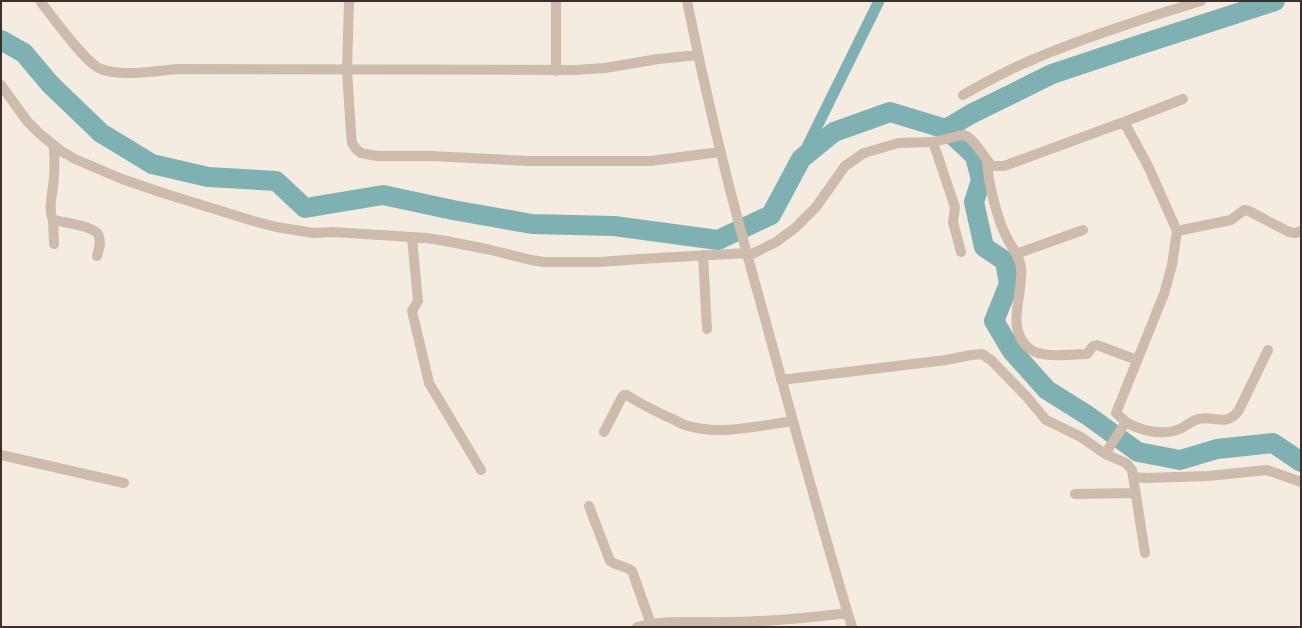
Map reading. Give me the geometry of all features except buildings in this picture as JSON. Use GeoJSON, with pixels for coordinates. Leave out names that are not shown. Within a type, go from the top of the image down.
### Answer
{"type":"FeatureCollection","features":[{"type":"Feature","properties":{"kind":"street"},"geometry":{"type":"LineString","coordinates":[[40,1],[89,61],[94,66],[108,71],[134,72],[177,69],[556,71],[605,68],[658,58],[698,55]]}},
{"type":"Feature","properties":{"kind":"street"},"geometry":{"type":"LineString","coordinates":[[349,1],[347,70],[351,134],[352,142],[356,149],[361,153],[368,155],[431,156],[530,161],[617,161],[650,160],[720,152]]}},
{"type":"Feature","properties":{"kind":"street"},"geometry":{"type":"LineString","coordinates":[[556,1],[556,71]]}},
{"type":"Feature","properties":{"kind":"street"},"geometry":{"type":"LineString","coordinates":[[687,1],[720,152],[792,421],[852,627]]}},
{"type":"Feature","properties":{"kind":"street"},"geometry":{"type":"LineString","coordinates":[[963,95],[1034,58],[1149,17],[1201,1]]}},
{"type":"Feature","properties":{"kind":"street"},"geometry":{"type":"LineString","coordinates":[[1,85],[28,121],[40,134],[61,151],[88,165],[163,193],[276,227],[314,233],[333,232],[426,238],[467,245],[544,262],[600,262],[747,253],[776,242],[795,228],[816,207],[845,166],[864,153],[874,149],[898,143],[940,140],[967,135],[987,162],[992,166],[1004,166],[1183,99]]}},
{"type":"Feature","properties":{"kind":"street"},"geometry":{"type":"LineString","coordinates":[[1123,427],[1116,413],[1164,294],[1172,265],[1177,231],[1148,166],[1124,122]]}},
{"type":"Feature","properties":{"kind":"street"},"geometry":{"type":"LineString","coordinates":[[940,140],[955,207],[953,222],[961,252]]}},
{"type":"Feature","properties":{"kind":"street"},"geometry":{"type":"LineString","coordinates":[[54,146],[54,176],[51,214],[53,220],[54,244]]}},
{"type":"Feature","properties":{"kind":"street"},"geometry":{"type":"LineString","coordinates":[[987,162],[989,181],[1001,226],[1021,265],[1022,276],[1016,321],[1017,329],[1030,349],[1050,355],[1087,354],[1093,346],[1097,345],[1137,360]]}},
{"type":"Feature","properties":{"kind":"street"},"geometry":{"type":"LineString","coordinates":[[1177,231],[1231,220],[1244,210],[1248,210],[1289,232],[1296,233],[1301,231]]}},
{"type":"Feature","properties":{"kind":"street"},"geometry":{"type":"LineString","coordinates":[[53,220],[90,228],[95,231],[98,234],[100,242],[98,256]]}},
{"type":"Feature","properties":{"kind":"street"},"geometry":{"type":"LineString","coordinates":[[1016,254],[1083,230]]}},
{"type":"Feature","properties":{"kind":"street"},"geometry":{"type":"LineString","coordinates":[[412,238],[418,301],[412,311],[429,383],[481,470]]}},
{"type":"Feature","properties":{"kind":"street"},"geometry":{"type":"LineString","coordinates":[[703,256],[707,329]]}},
{"type":"Feature","properties":{"kind":"street"},"geometry":{"type":"LineString","coordinates":[[1123,427],[1132,426],[1167,432],[1179,429],[1198,419],[1205,418],[1218,420],[1232,417],[1239,410],[1268,350]]}},
{"type":"Feature","properties":{"kind":"street"},"geometry":{"type":"LineString","coordinates":[[781,380],[946,360],[971,354],[982,354],[991,360],[1026,396],[1046,420],[1081,437],[1126,463],[1132,470],[1145,553]]}},
{"type":"Feature","properties":{"kind":"street"},"geometry":{"type":"LineString","coordinates":[[604,432],[624,395],[627,395],[647,407],[685,425],[717,429],[750,427],[792,421]]}},
{"type":"Feature","properties":{"kind":"street"},"geometry":{"type":"LineString","coordinates":[[1107,452],[1123,427]]}},
{"type":"Feature","properties":{"kind":"street"},"geometry":{"type":"LineString","coordinates":[[1,455],[124,483]]}},
{"type":"Feature","properties":{"kind":"street"},"geometry":{"type":"LineString","coordinates":[[1133,477],[1208,476],[1267,470],[1301,482]]}},
{"type":"Feature","properties":{"kind":"street"},"geometry":{"type":"LineString","coordinates":[[1075,494],[1135,493]]}},
{"type":"Feature","properties":{"kind":"street"},"geometry":{"type":"LineString","coordinates":[[589,506],[610,561],[615,564],[625,566],[632,571],[651,624]]}},
{"type":"Feature","properties":{"kind":"street"},"geometry":{"type":"LineString","coordinates":[[637,627],[673,622],[774,620],[848,613]]}},
{"type":"Feature","properties":{"kind":"waterway"},"geometry":{"type":"LineString","coordinates":[[801,159],[879,1]]}},
{"type":"Feature","properties":{"kind":"waterway"},"geometry":{"type":"LineString","coordinates":[[946,129],[971,114],[1052,74],[1275,1]]}},
{"type":"Feature","properties":{"kind":"waterway"},"geometry":{"type":"LineString","coordinates":[[1,40],[24,53],[50,84],[101,133],[152,164],[208,177],[276,181],[305,208],[383,195],[453,210],[532,224],[614,226],[718,240],[771,215],[801,159],[834,132],[890,112],[946,129],[975,156],[981,180],[974,202],[984,247],[1005,261],[1009,284],[994,321],[1012,351],[1047,390],[1087,415],[1138,452],[1180,460],[1217,449],[1273,443],[1301,462]]}}]}
